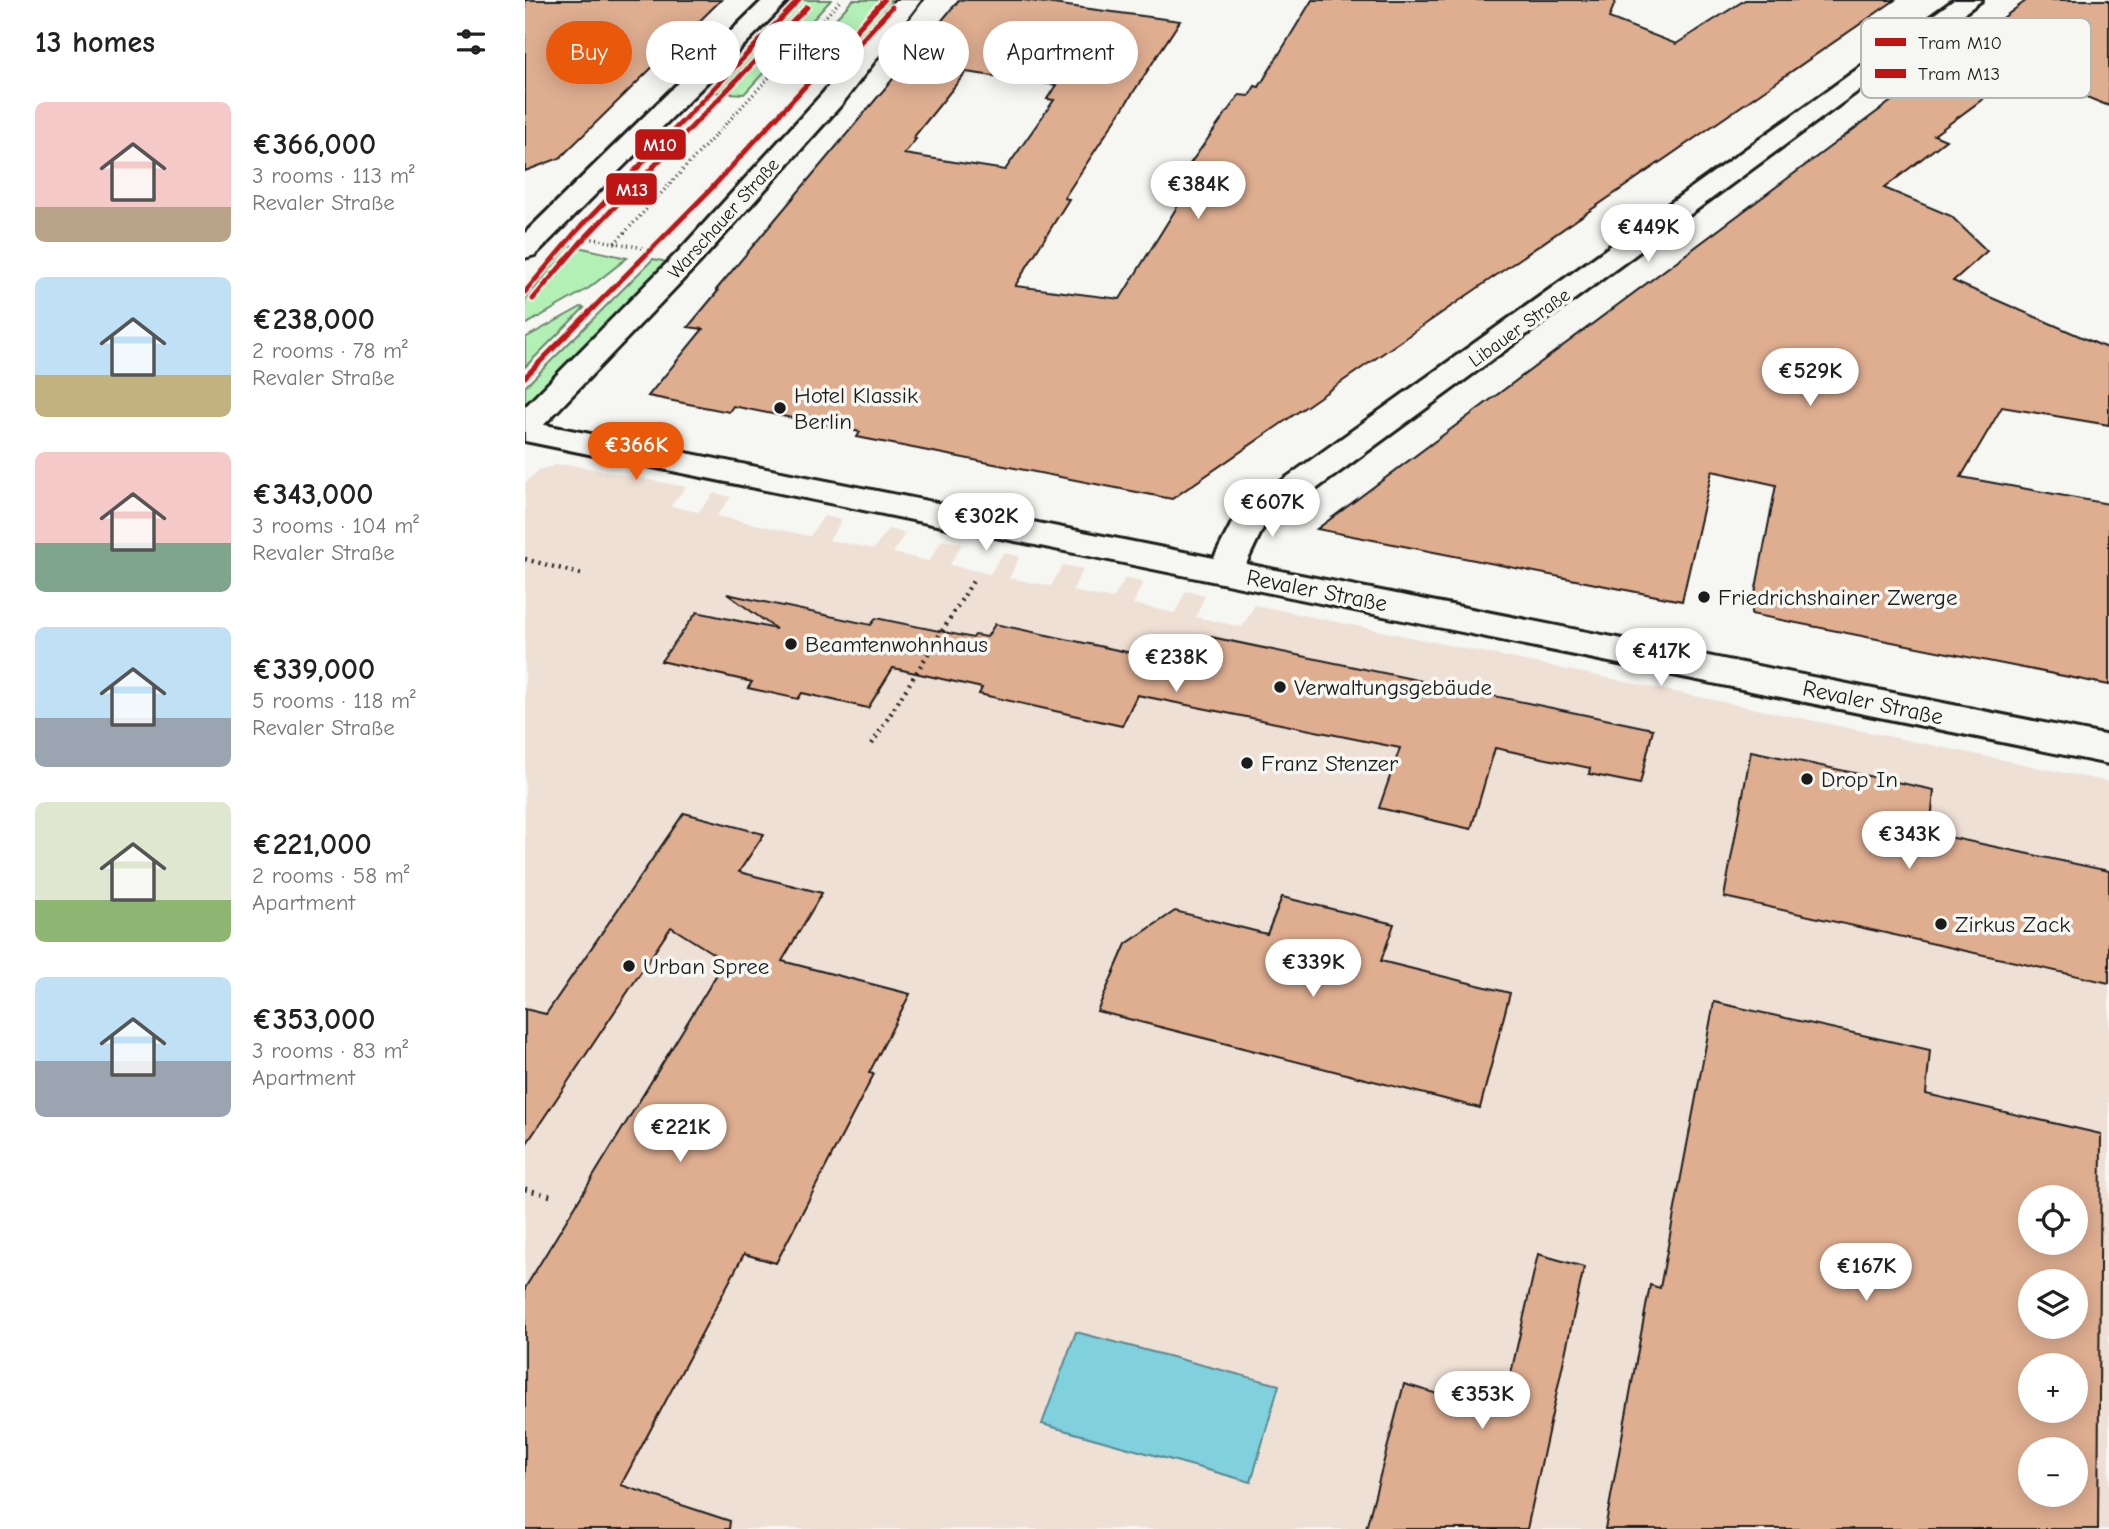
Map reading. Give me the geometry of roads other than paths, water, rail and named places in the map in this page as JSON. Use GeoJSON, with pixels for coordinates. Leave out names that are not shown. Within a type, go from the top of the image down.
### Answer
{"type":"FeatureCollection","features":[{"type":"Feature","properties":{"kind":"street"},"geometry":{"type":"LineString","coordinates":[[525,248],[777,0]]}},
{"type":"Feature","properties":{"kind":"street","name":"Warschauer Straße"},"geometry":{"type":"LineString","coordinates":[[525,429],[689,257],[805,128],[866,58],[909,0]]}},
{"type":"Feature","properties":{"kind":"street","name":"Libauer Straße"},"geometry":{"type":"LineString","coordinates":[[1945,18],[1970,0]]}},
{"type":"Feature","properties":{"kind":"street","name":"Libauer Straße"},"geometry":{"type":"LineString","coordinates":[[1225,571],[1249,521],[1861,79]]}},
{"type":"Feature","properties":{"kind":"street","name":"Revaler Straße"},"geometry":{"type":"LineString","coordinates":[[525,429],[2109,750]]}},
{"type":"Feature","properties":{"kind":"water"},"geometry":{"type":"Polygon","coordinates":[[[1076,1332],[1279,1385],[1251,1482],[1042,1424],[1076,1332]]]}},
{"type":"Feature","properties":{"kind":"tram line","name":"M10"},"geometry":{"type":"LineString","coordinates":[[525,292],[573,235],[799,0]]}},
{"type":"Feature","properties":{"kind":"tram line","name":"M10"},"geometry":{"type":"LineString","coordinates":[[525,377],[710,190],[884,0]]}},
{"type":"Feature","properties":{"kind":"tram line","name":"M13"},"geometry":{"type":"LineString","coordinates":[[533,299],[581,242],[807,7]]}},
{"type":"Feature","properties":{"kind":"tram line","name":"M13"},"geometry":{"type":"LineString","coordinates":[[864,38],[892,7]]}},
{"type":"Feature","properties":{"kind":"place","name":"Hotel Klassik Berlin"},"geometry":{"type":"Point","coordinates":[780,408]}},
{"type":"Feature","properties":{"kind":"place","name":"Friedrichshainer Zwerge"},"geometry":{"type":"Point","coordinates":[1704,597]}},
{"type":"Feature","properties":{"kind":"place","name":"Beamtenwohnhaus"},"geometry":{"type":"Point","coordinates":[791,644]}},
{"type":"Feature","properties":{"kind":"place","name":"Verwaltungsgebäude"},"geometry":{"type":"Point","coordinates":[1280,687]}},
{"type":"Feature","properties":{"kind":"place","name":"Franz Stenzer"},"geometry":{"type":"Point","coordinates":[1247,763]}},
{"type":"Feature","properties":{"kind":"place","name":"Drop In"},"geometry":{"type":"Point","coordinates":[1807,779]}},
{"type":"Feature","properties":{"kind":"place","name":"Zirkus Zack"},"geometry":{"type":"Point","coordinates":[1941,924]}},
{"type":"Feature","properties":{"kind":"place","name":"Urban Spree"},"geometry":{"type":"Point","coordinates":[629,966]}}]}
